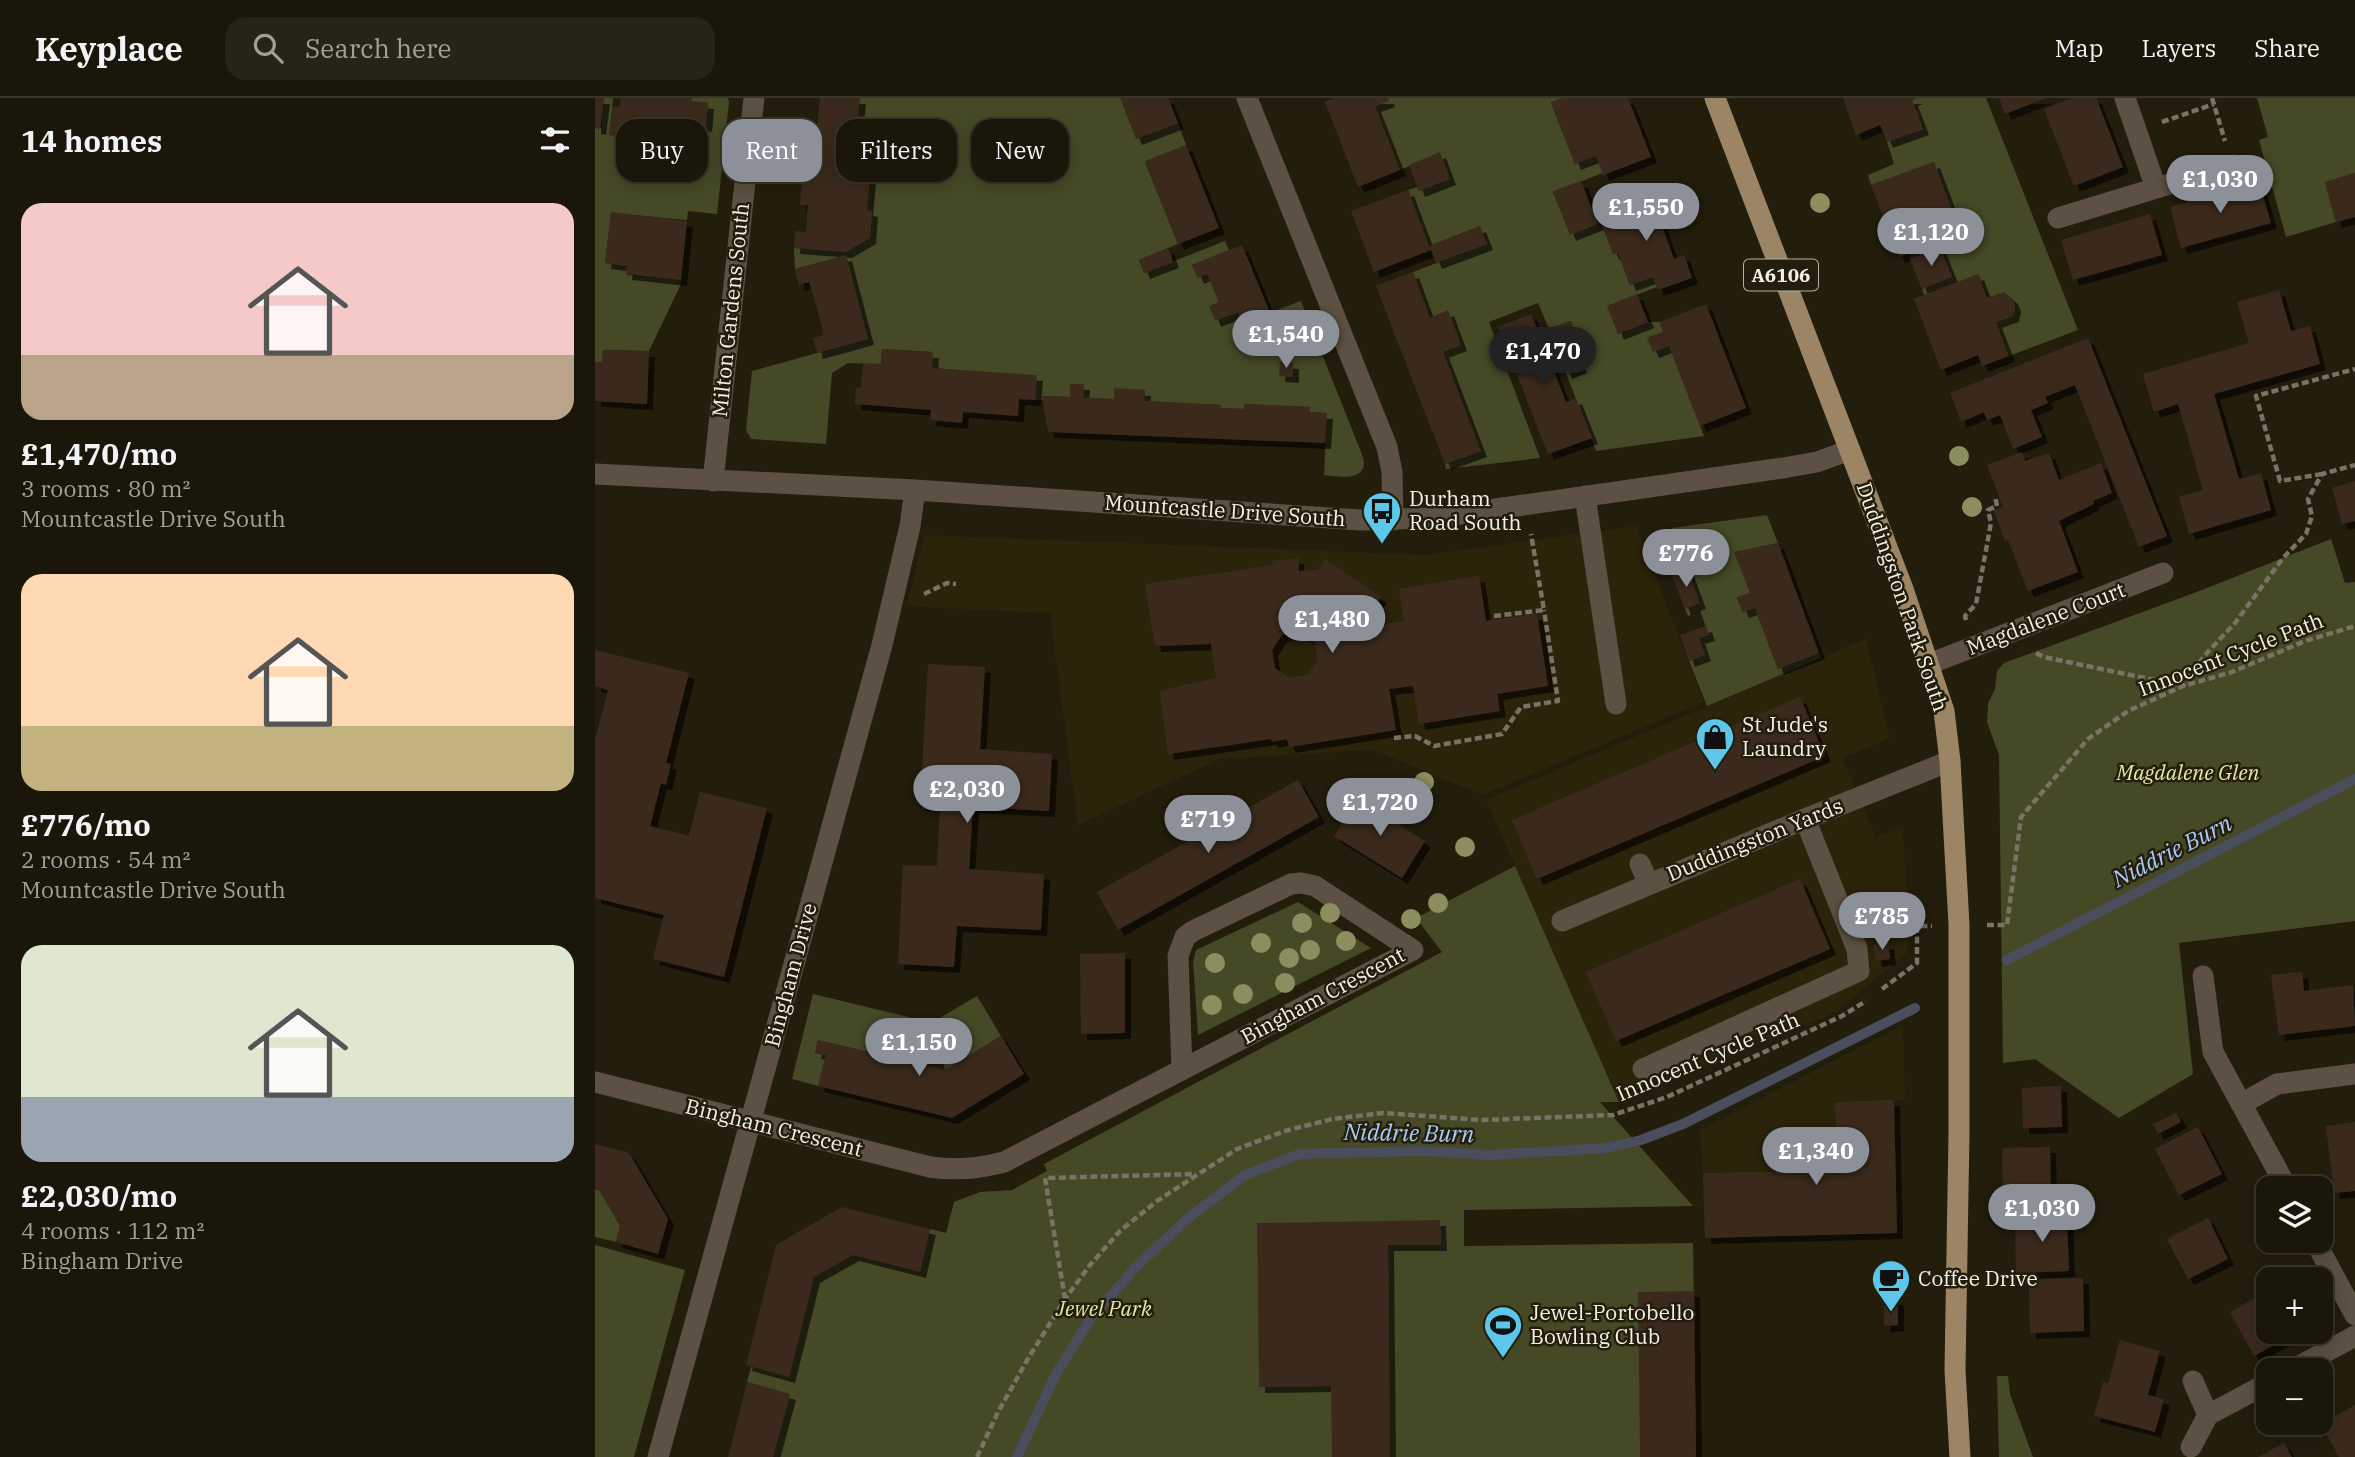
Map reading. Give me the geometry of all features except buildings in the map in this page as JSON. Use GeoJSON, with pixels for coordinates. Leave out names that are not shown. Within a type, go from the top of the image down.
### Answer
{"type":"FeatureCollection","features":[{"type":"Feature","properties":{"kind":"main road","name":"Duddingston Park South"},"geometry":{"type":"LineString","coordinates":[[1715,98],[1850,450],[1944,711],[1950,761],[1959,925],[1955,1370],[1960,1457]]}},
{"type":"Feature","properties":{"kind":"street","name":"Milton Gardens South"},"geometry":{"type":"LineString","coordinates":[[713,481],[754,98]]}},
{"type":"Feature","properties":{"kind":"street"},"geometry":{"type":"LineString","coordinates":[[1247,98],[1387,447],[1392,472],[1393,520]]}},
{"type":"Feature","properties":{"kind":"street"},"geometry":{"type":"LineString","coordinates":[[2125,98],[2156,188]]}},
{"type":"Feature","properties":{"kind":"street"},"geometry":{"type":"LineString","coordinates":[[2058,218],[2232,165]]}},
{"type":"Feature","properties":{"kind":"street","name":"Mountcastle Drive South"},"geometry":{"type":"LineString","coordinates":[[595,474],[1393,520],[1433,518],[1817,463],[1850,450]]}},
{"type":"Feature","properties":{"kind":"street","name":"Bingham Drive"},"geometry":{"type":"LineString","coordinates":[[658,1457],[882,645],[910,526],[915,491]]}},
{"type":"Feature","properties":{"kind":"street"},"geometry":{"type":"LineString","coordinates":[[1585,496],[1616,704]]}},
{"type":"Feature","properties":{"kind":"street","name":"Magdalene Court"},"geometry":{"type":"LineString","coordinates":[[1929,664],[2163,573]]}},
{"type":"Feature","properties":{"kind":"street","name":"Duddingston Yards"},"geometry":{"type":"LineString","coordinates":[[1562,920],[1805,818],[1950,761]]}},
{"type":"Feature","properties":{"kind":"street"},"geometry":{"type":"LineString","coordinates":[[1643,1069],[1859,971],[1857,949],[1805,818]]}},
{"type":"Feature","properties":{"kind":"street"},"geometry":{"type":"LineString","coordinates":[[1640,864],[1649,884]]}},
{"type":"Feature","properties":{"kind":"street","name":"Bingham Crescent"},"geometry":{"type":"LineString","coordinates":[[595,1082],[930,1167],[967,1170],[1004,1162],[1413,950],[1315,886],[1301,883],[1283,887],[1192,931],[1185,937],[1178,956],[1182,1069]]}},
{"type":"Feature","properties":{"kind":"street"},"geometry":{"type":"LineString","coordinates":[[2203,976],[2213,1052],[2280,1176]]}},
{"type":"Feature","properties":{"kind":"street"},"geometry":{"type":"LineString","coordinates":[[2241,1104],[2277,1084],[2355,1074]]}},
{"type":"Feature","properties":{"kind":"street"},"geometry":{"type":"LineString","coordinates":[[2321,1253],[2355,1315]]}},
{"type":"Feature","properties":{"kind":"street"},"geometry":{"type":"LineString","coordinates":[[2314,1358],[2355,1336]]}},
{"type":"Feature","properties":{"kind":"street"},"geometry":{"type":"LineString","coordinates":[[2193,1381],[2209,1415]]}},
{"type":"Feature","properties":{"kind":"street"},"geometry":{"type":"LineString","coordinates":[[2192,1447],[2209,1415],[2256,1390]]}},
{"type":"Feature","properties":{"kind":"path"},"geometry":{"type":"LineString","coordinates":[[2136,131],[2213,101],[2232,165]]}},
{"type":"Feature","properties":{"kind":"path"},"geometry":{"type":"LineString","coordinates":[[2355,369],[2256,396],[2280,481],[2355,465]]}},
{"type":"Feature","properties":{"kind":"path"},"geometry":{"type":"LineString","coordinates":[[2000,637],[2044,657],[2183,686],[2204,656],[2235,623],[2283,558],[2306,534],[2312,516],[2308,499],[2322,474]]}},
{"type":"Feature","properties":{"kind":"path"},"geometry":{"type":"LineString","coordinates":[[1969,649],[1965,616],[1976,604],[1990,535],[1988,510],[1997,506],[1994,496]]}},
{"type":"Feature","properties":{"kind":"path"},"geometry":{"type":"LineString","coordinates":[[1394,738],[1415,736],[1434,746],[1502,734],[1521,707],[1558,701],[1531,534]]}},
{"type":"Feature","properties":{"kind":"path"},"geometry":{"type":"LineString","coordinates":[[1494,616],[1544,610]]}},
{"type":"Feature","properties":{"kind":"path","name":"Innocent Cycle Path"},"geometry":{"type":"LineString","coordinates":[[977,1457],[998,1412],[1065,1298],[1090,1265],[1121,1231],[1157,1201],[1237,1149],[1285,1131],[1332,1119],[1383,1113],[1483,1120],[1613,1115],[1667,1097],[1842,1016],[1917,963],[1917,926],[2007,925],[2021,817],[2088,739],[2128,711],[2183,686],[2232,672],[2305,641],[2355,626]]}},
{"type":"Feature","properties":{"kind":"path"},"geometry":{"type":"LineString","coordinates":[[1065,1298],[1045,1178],[1197,1174]]}},
{"type":"Feature","properties":{"kind":"shaded area"},"geometry":{"type":"Polygon","coordinates":[[[1636,526],[1704,702],[1482,795],[1373,750],[1220,759],[1078,825],[1050,613],[907,605],[924,535],[1426,555],[1636,526]]]}},
{"type":"Feature","properties":{"kind":"shaded area"},"geometry":{"type":"Polygon","coordinates":[[[1866,639],[1890,738],[1842,758],[1876,837],[1903,827],[1907,953],[1836,1012],[1619,1102],[1486,800],[1866,639]]]}},
{"type":"Feature","properties":{"kind":"shaded area"},"geometry":{"type":"Polygon","coordinates":[[[1903,1025],[1905,1100],[1835,1102],[1837,1171],[1703,1173],[1700,1130],[1903,1025]]]}},
{"type":"Feature","properties":{"kind":"green space"},"geometry":{"type":"Polygon","coordinates":[[[604,98],[613,98],[610,135],[616,136],[616,182],[708,182],[708,103],[691,101],[692,98],[728,98],[729,102],[727,119],[722,119],[722,167],[717,214],[688,211],[687,220],[611,213],[605,263],[627,266],[627,275],[681,280],[649,351],[603,350],[602,362],[595,362],[595,128],[601,128],[604,98]]]}},
{"type":"Feature","properties":{"kind":"green space"},"geometry":{"type":"Polygon","coordinates":[[[860,98],[1120,98],[1178,123],[1186,145],[1145,162],[1178,244],[1139,260],[1144,273],[1225,241],[1229,250],[1192,265],[1198,278],[1207,274],[1219,302],[1238,312],[1242,323],[1301,301],[1361,453],[1364,464],[1362,470],[1348,477],[1324,475],[1327,413],[1310,412],[1310,407],[1245,404],[1244,409],[1221,408],[1221,405],[1144,401],[1145,390],[1114,389],[1114,399],[1083,398],[1084,384],[1071,384],[1070,397],[1043,396],[1043,400],[1035,400],[993,373],[932,368],[932,352],[882,349],[881,364],[848,363],[832,373],[826,444],[751,439],[746,430],[752,371],[868,339],[846,256],[795,269],[794,248],[846,252],[870,238],[872,211],[867,210],[870,182],[957,182],[957,119],[870,119],[858,116],[860,98]]]}},
{"type":"Feature","properties":{"kind":"green space"},"geometry":{"type":"Polygon","coordinates":[[[1388,98],[1562,98],[1551,103],[1575,164],[1596,156],[1603,173],[1553,192],[1570,234],[1598,224],[1603,227],[1613,254],[1618,253],[1630,285],[1653,277],[1657,287],[1608,306],[1618,334],[1648,322],[1660,322],[1663,332],[1647,338],[1669,346],[1704,436],[1596,451],[1566,373],[1580,367],[1569,337],[1576,334],[1571,321],[1549,329],[1538,303],[1489,322],[1540,458],[1446,469],[1445,464],[1481,450],[1443,352],[1461,345],[1448,311],[1430,318],[1413,272],[1486,244],[1480,226],[1429,246],[1408,190],[1417,187],[1419,191],[1450,179],[1439,153],[1400,170],[1375,106],[1388,101],[1388,98]]]}},
{"type":"Feature","properties":{"kind":"green space"},"geometry":{"type":"Polygon","coordinates":[[[1986,98],[2078,330],[2009,356],[1979,275],[1924,295],[1922,289],[1951,277],[1940,247],[1910,259],[1908,253],[1961,233],[1934,162],[1871,185],[1868,175],[1894,164],[1887,142],[1922,129],[1912,100],[1986,98]]]}},
{"type":"Feature","properties":{"kind":"green space"},"geometry":{"type":"Polygon","coordinates":[[[2257,98],[2355,98],[2355,173],[2325,182],[2336,222],[2286,237],[2259,140],[2268,137],[2257,98]]]}},
{"type":"Feature","properties":{"kind":"green space"},"geometry":{"type":"Polygon","coordinates":[[[1767,515],[1778,543],[1735,552],[1750,593],[1737,598],[1743,612],[1755,608],[1778,669],[1819,653],[1821,658],[1707,706],[1689,661],[1705,655],[1699,638],[1709,635],[1700,611],[1688,616],[1685,609],[1700,603],[1672,528],[1767,515]]]}},
{"type":"Feature","properties":{"kind":"green space","name":"Magdalene Glen"},"geometry":{"type":"Polygon","coordinates":[[[2331,539],[2345,583],[2355,582],[2355,921],[2179,943],[2193,1074],[2119,1118],[2035,1059],[2003,1063],[1999,755],[1987,722],[1988,703],[1995,689],[1997,671],[2004,663],[2331,539]]]}},
{"type":"Feature","properties":{"kind":"green space","name":"Jewel Park"},"geometry":{"type":"Polygon","coordinates":[[[1515,866],[1619,1102],[1600,1102],[1693,1206],[1464,1210],[1464,1246],[1693,1243],[1696,1457],[773,1457],[789,1394],[747,1382],[751,1367],[789,1376],[814,1277],[853,1255],[919,1272],[930,1229],[946,1233],[954,1202],[980,1192],[1012,1190],[1047,1171],[1044,1164],[1442,952],[1416,918],[1515,866]]]}},
{"type":"Feature","properties":{"kind":"green space"},"geometry":{"type":"Polygon","coordinates":[[[1298,902],[1371,948],[1198,1035],[1193,962],[1196,950],[1298,902]]]}},
{"type":"Feature","properties":{"kind":"green space"},"geometry":{"type":"Polygon","coordinates":[[[813,994],[917,1019],[923,1065],[818,1040],[815,1053],[826,1055],[818,1086],[792,1079],[813,994]]]}},
{"type":"Feature","properties":{"kind":"green space"},"geometry":{"type":"Polygon","coordinates":[[[977,996],[1001,1036],[945,1070],[933,1022],[977,996]]]}},
{"type":"Feature","properties":{"kind":"green space"},"geometry":{"type":"Polygon","coordinates":[[[595,1189],[600,1191],[620,1226],[616,1242],[595,1237],[595,1189]]]}},
{"type":"Feature","properties":{"kind":"green space"},"geometry":{"type":"Polygon","coordinates":[[[595,1245],[685,1270],[634,1457],[595,1457],[595,1245]]]}},
{"type":"Feature","properties":{"kind":"green space"},"geometry":{"type":"Polygon","coordinates":[[[1997,1376],[2008,1376],[2010,1394],[2033,1457],[1999,1457],[1997,1376]]]}},
{"type":"Feature","properties":{"kind":"waterway","name":"Niddrie Burn"},"geometry":{"type":"LineString","coordinates":[[2007,960],[2355,779]]}},
{"type":"Feature","properties":{"kind":"waterway","name":"Niddrie Burn"},"geometry":{"type":"LineString","coordinates":[[1017,1457],[1056,1374],[1091,1318],[1137,1266],[1187,1219],[1245,1175],[1300,1154],[1423,1151],[1490,1155],[1606,1148],[1641,1140],[1683,1124],[1915,1008]]}},
{"type":"Feature","properties":{"kind":"place","name":"Durham Road South"},"geometry":{"type":"Point","coordinates":[1382,545]}},
{"type":"Feature","properties":{"kind":"place","name":"St Jude's Laundry"},"geometry":{"type":"Point","coordinates":[1715,771]}},
{"type":"Feature","properties":{"kind":"place","name":"Coffee Drive"},"geometry":{"type":"Point","coordinates":[1891,1313]}},
{"type":"Feature","properties":{"kind":"place","name":"Jewel-Portobello Bowling Club"},"geometry":{"type":"Point","coordinates":[1503,1359]}}]}
